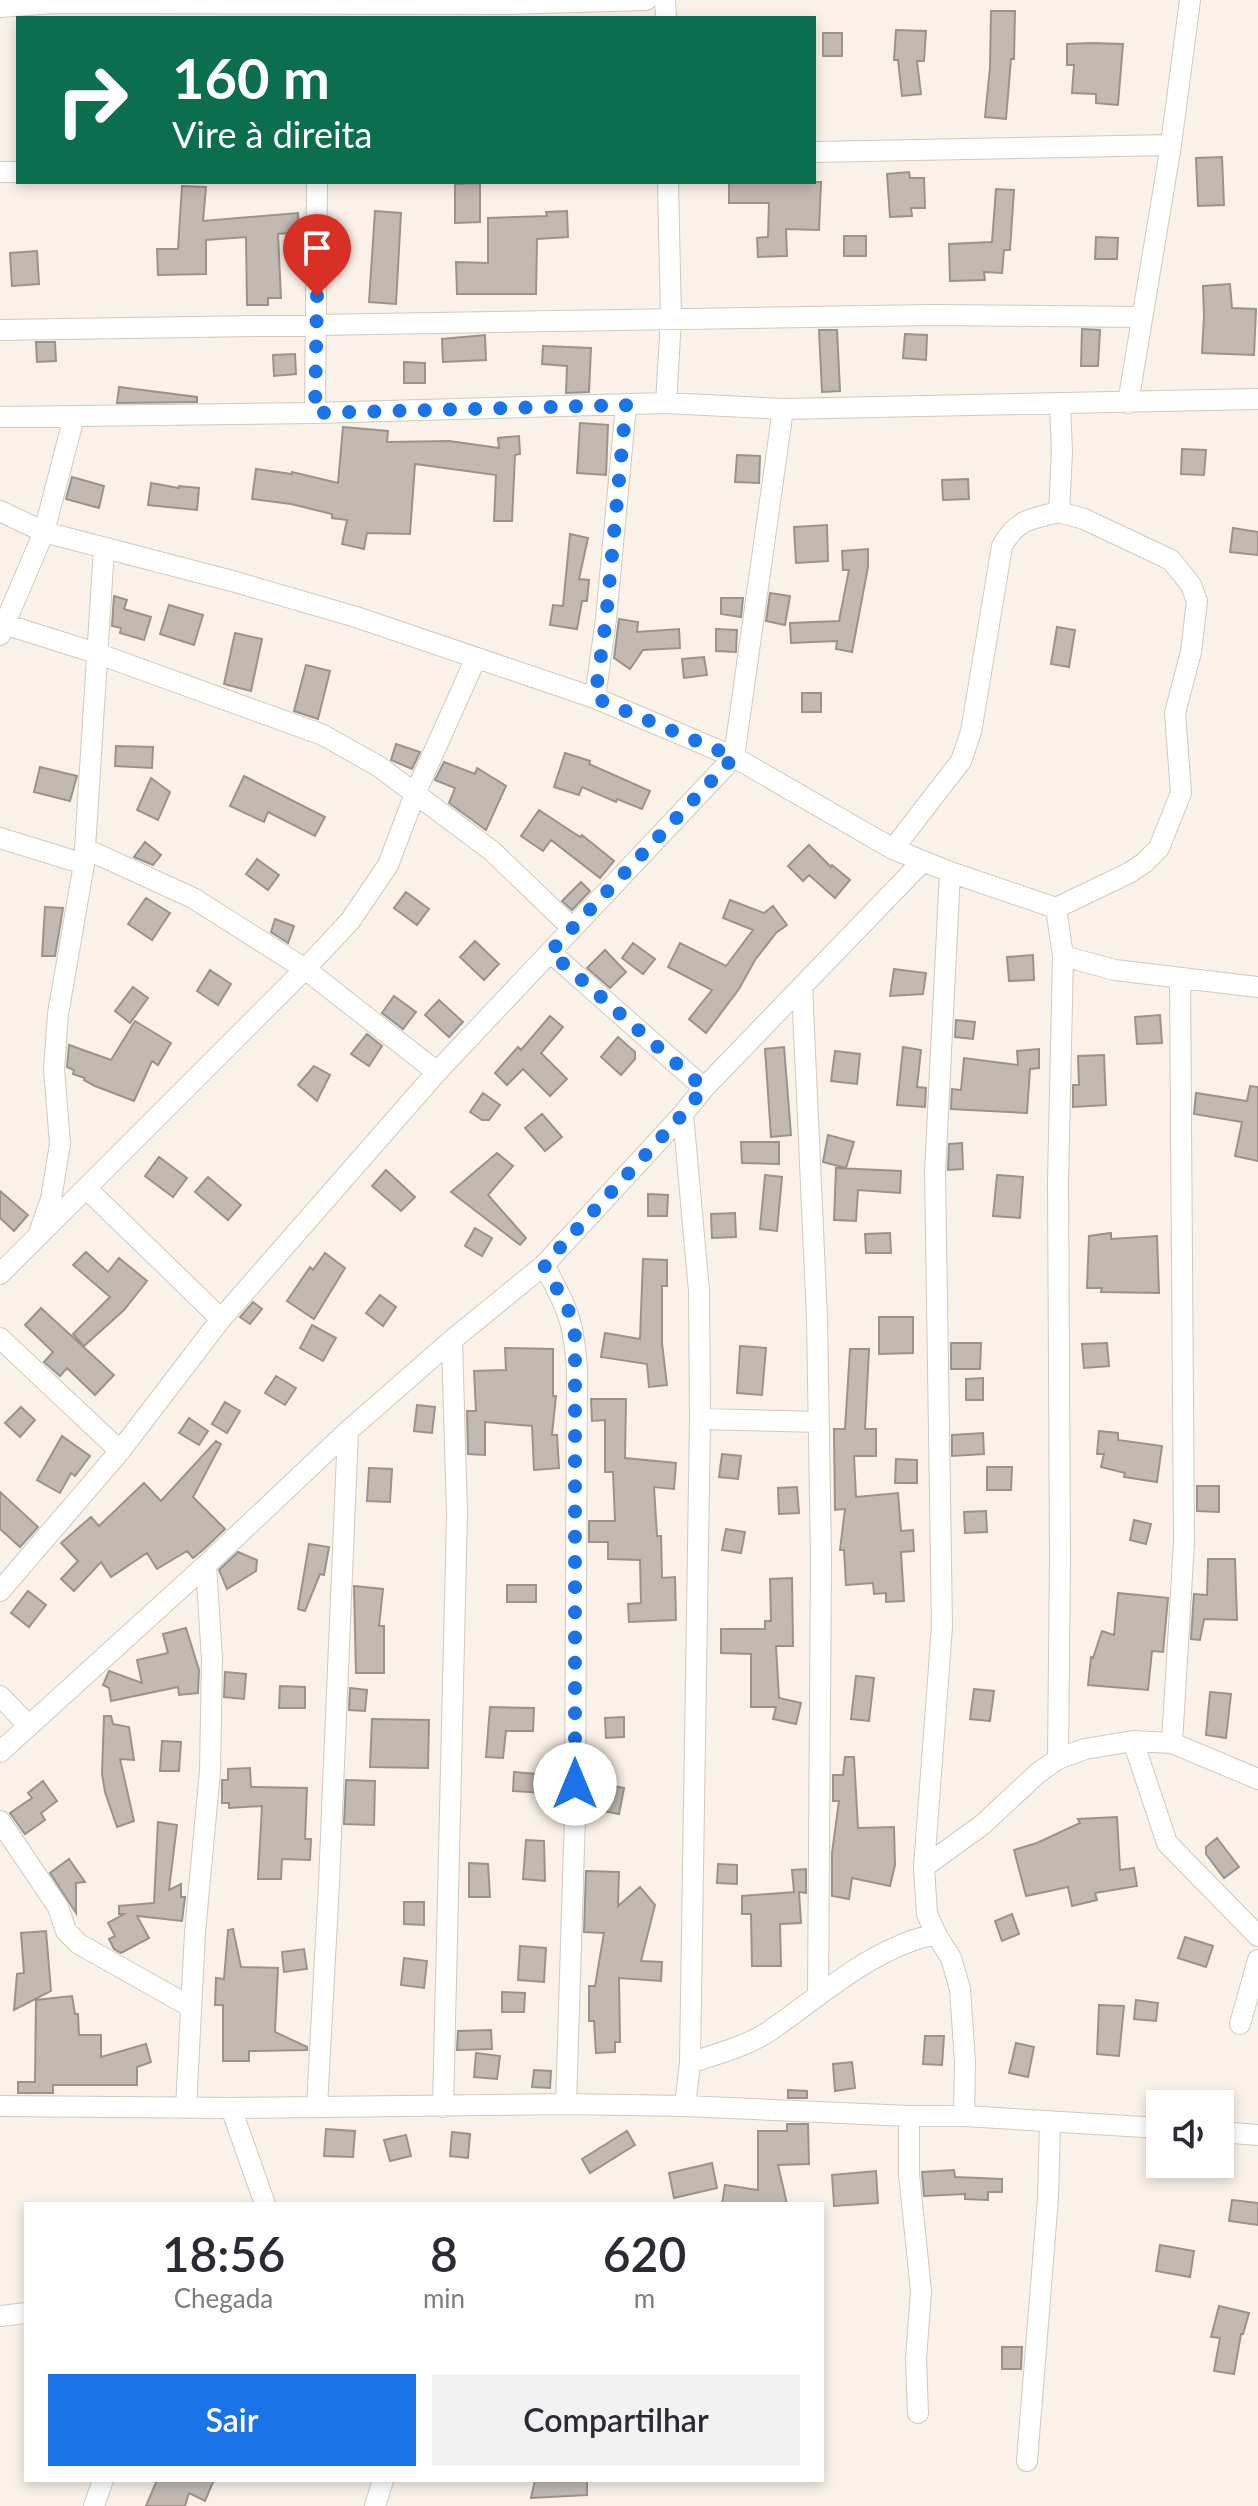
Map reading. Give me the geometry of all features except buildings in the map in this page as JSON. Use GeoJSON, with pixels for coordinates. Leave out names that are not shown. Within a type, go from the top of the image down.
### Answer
{"type":"FeatureCollection","features":[{"type":"Feature","properties":{"kind":"street"},"geometry":{"type":"LineString","coordinates":[[0,7],[56,2],[315,10],[646,0]]}},
{"type":"Feature","properties":{"kind":"street"},"geometry":{"type":"LineString","coordinates":[[1128,403],[1171,145],[1190,0]]}},
{"type":"Feature","properties":{"kind":"street"},"geometry":{"type":"LineString","coordinates":[[816,152],[1171,145]]}},
{"type":"Feature","properties":{"kind":"street"},"geometry":{"type":"LineString","coordinates":[[315,413],[317,184]]}},
{"type":"Feature","properties":{"kind":"street"},"geometry":{"type":"LineString","coordinates":[[666,403],[671,319],[668,184]]}},
{"type":"Feature","properties":{"kind":"street"},"geometry":{"type":"LineString","coordinates":[[0,330],[933,315],[1142,317]]}},
{"type":"Feature","properties":{"kind":"street"},"geometry":{"type":"LineString","coordinates":[[0,417],[315,413],[666,403],[783,409],[1258,399]]}},
{"type":"Feature","properties":{"kind":"street"},"geometry":{"type":"LineString","coordinates":[[1059,512],[1062,452],[1060,403]]}},
{"type":"Feature","properties":{"kind":"street"},"geometry":{"type":"LineString","coordinates":[[595,698],[606,619],[626,405]]}},
{"type":"Feature","properties":{"kind":"street"},"geometry":{"type":"LineString","coordinates":[[0,1591],[120,1451],[221,1319],[437,1072],[734,757],[783,409]]}},
{"type":"Feature","properties":{"kind":"street"},"geometry":{"type":"LineString","coordinates":[[74,417],[44,532],[2,629],[96,653],[323,735],[378,766],[492,851],[572,928]]}},
{"type":"Feature","properties":{"kind":"street"},"geometry":{"type":"LineString","coordinates":[[0,511],[44,532],[356,617],[595,698],[734,757],[893,849],[1056,908],[1144,863],[1159,848],[1181,793],[1175,713],[1191,652],[1197,601],[1191,585],[1171,560],[1084,519],[1059,512],[1023,521],[1011,531],[1002,546],[971,732],[961,761],[893,849]]}},
{"type":"Feature","properties":{"kind":"street"},"geometry":{"type":"LineString","coordinates":[[38,1238],[51,1199],[60,1144],[54,1069],[58,1014],[85,857],[104,548]]}},
{"type":"Feature","properties":{"kind":"street"},"geometry":{"type":"LineString","coordinates":[[0,1274],[350,921],[388,865],[415,794],[476,658]]}},
{"type":"Feature","properties":{"kind":"street"},"geometry":{"type":"LineString","coordinates":[[0,838],[85,857],[193,898],[305,969],[437,1072]]}},
{"type":"Feature","properties":{"kind":"street"},"geometry":{"type":"LineString","coordinates":[[0,1752],[348,1431],[544,1265],[704,1088],[922,862]]}},
{"type":"Feature","properties":{"kind":"street"},"geometry":{"type":"LineString","coordinates":[[950,872],[935,1172],[942,1627],[924,1867],[927,1914],[951,1958],[960,1989],[965,2062],[964,2116]]}},
{"type":"Feature","properties":{"kind":"street"},"geometry":{"type":"LineString","coordinates":[[1056,908],[1063,956],[1058,1182],[1058,1759]]}},
{"type":"Feature","properties":{"kind":"street"},"geometry":{"type":"LineString","coordinates":[[550,952],[704,1088]]}},
{"type":"Feature","properties":{"kind":"street"},"geometry":{"type":"LineString","coordinates":[[1063,956],[1115,970],[1258,987]]}},
{"type":"Feature","properties":{"kind":"street"},"geometry":{"type":"LineString","coordinates":[[1172,1743],[1184,1542],[1180,979]]}},
{"type":"Feature","properties":{"kind":"street"},"geometry":{"type":"LineString","coordinates":[[802,986],[819,1422],[818,1996]]}},
{"type":"Feature","properties":{"kind":"street"},"geometry":{"type":"LineString","coordinates":[[683,1114],[699,1291],[700,1419],[690,2063],[685,2106]]}},
{"type":"Feature","properties":{"kind":"street"},"geometry":{"type":"LineString","coordinates":[[86,1188],[221,1319]]}},
{"type":"Feature","properties":{"kind":"street"},"geometry":{"type":"LineString","coordinates":[[544,1265],[568,1309],[575,1336],[577,1370],[575,1816],[566,2104]]}},
{"type":"Feature","properties":{"kind":"street"},"geometry":{"type":"LineString","coordinates":[[0,1338],[120,1451]]}},
{"type":"Feature","properties":{"kind":"street"},"geometry":{"type":"LineString","coordinates":[[443,2107],[457,1515],[452,1340]]}},
{"type":"Feature","properties":{"kind":"street"},"geometry":{"type":"LineString","coordinates":[[700,1419],[819,1422]]}},
{"type":"Feature","properties":{"kind":"street"},"geometry":{"type":"LineString","coordinates":[[317,2107],[348,1431]]}},
{"type":"Feature","properties":{"kind":"street"},"geometry":{"type":"LineString","coordinates":[[186,2108],[210,1771],[212,1659],[206,1565]]}},
{"type":"Feature","properties":{"kind":"street"},"geometry":{"type":"LineString","coordinates":[[0,1696],[29,1726]]}},
{"type":"Feature","properties":{"kind":"street"},"geometry":{"type":"LineString","coordinates":[[924,1867],[982,1825],[1038,1773],[1058,1759],[1085,1749],[1133,1741],[1172,1743],[1258,1779]]}},
{"type":"Feature","properties":{"kind":"street"},"geometry":{"type":"LineString","coordinates":[[1133,1741],[1167,1843],[1258,1936]]}},
{"type":"Feature","properties":{"kind":"street"},"geometry":{"type":"LineString","coordinates":[[0,1821],[58,1907],[66,1931],[79,1944],[191,2007]]}},
{"type":"Feature","properties":{"kind":"street"},"geometry":{"type":"LineString","coordinates":[[690,2063],[768,2032],[885,1952],[936,1934]]}},
{"type":"Feature","properties":{"kind":"street"},"geometry":{"type":"LineString","coordinates":[[1240,2024],[1258,1960]]}},
{"type":"Feature","properties":{"kind":"street"},"geometry":{"type":"LineString","coordinates":[[0,2106],[685,2106],[964,2116],[1146,2127]]}},
{"type":"Feature","properties":{"kind":"street"},"geometry":{"type":"LineString","coordinates":[[231,2108],[264,2202]]}},
{"type":"Feature","properties":{"kind":"street"},"geometry":{"type":"LineString","coordinates":[[909,2116],[909,2174],[921,2291],[916,2359],[918,2413]]}},
{"type":"Feature","properties":{"kind":"street"},"geometry":{"type":"LineString","coordinates":[[1027,2461],[1048,2198],[1050,2121]]}},
{"type":"Feature","properties":{"kind":"street"},"geometry":{"type":"LineString","coordinates":[[1234,2133],[1258,2135]]}},
{"type":"Feature","properties":{"kind":"street"},"geometry":{"type":"LineString","coordinates":[[0,2316],[24,2313]]}},
{"type":"Feature","properties":{"kind":"street"},"geometry":{"type":"LineString","coordinates":[[94,2506],[102,2482]]}},
{"type":"Feature","properties":{"kind":"street"},"geometry":{"type":"LineString","coordinates":[[375,2506],[382,2482]]}},
{"type":"Feature","properties":{"kind":"route"},"geometry":{"type":"LineString","coordinates":[[317,296],[315,413],[626,405],[606,619],[595,698],[734,757],[550,952],[704,1088],[544,1265],[568,1309],[575,1336],[575,1784]]}}]}
